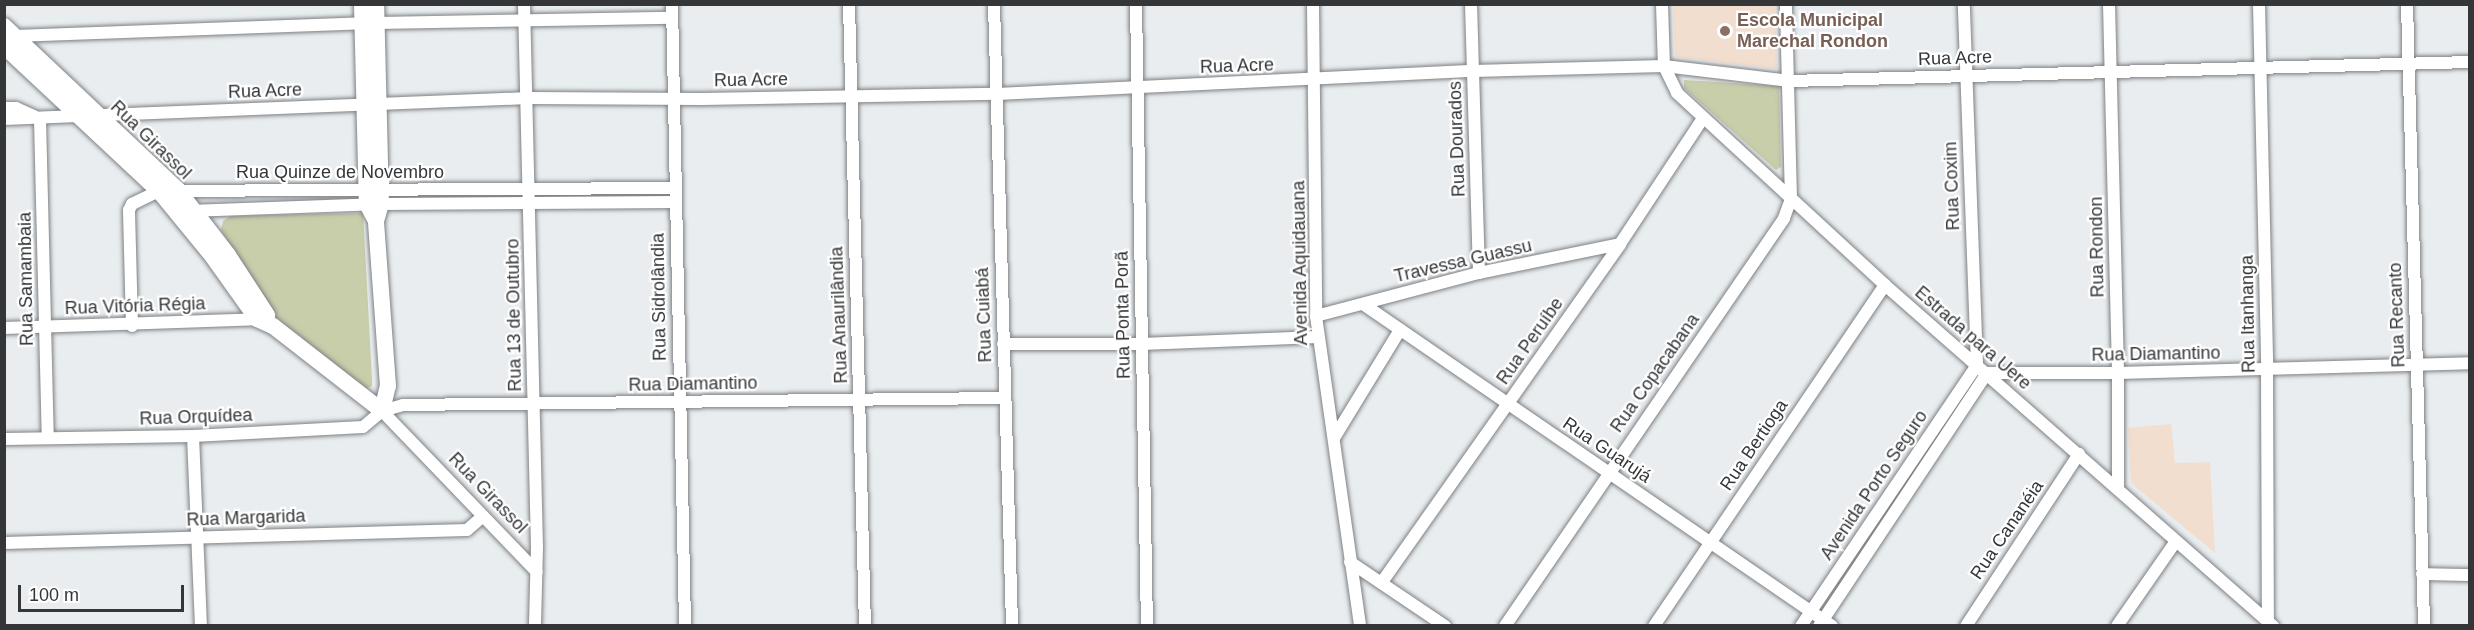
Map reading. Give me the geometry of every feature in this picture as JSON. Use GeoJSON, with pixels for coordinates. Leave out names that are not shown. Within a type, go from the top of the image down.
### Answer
{"type":"FeatureCollection","features":[{"type":"Feature","properties":{"kind":"street"},"geometry":{"type":"LineString","coordinates":[[362,4],[369,23],[374,198],[388,386],[382,411]]}},
{"type":"Feature","properties":{"kind":"street"},"geometry":{"type":"LineString","coordinates":[[369,23],[376,4]]}},
{"type":"Feature","properties":{"kind":"street","name":"Rua 13 de Outubro"},"geometry":{"type":"LineString","coordinates":[[524,4],[528,98],[537,572],[535,626]]}},
{"type":"Feature","properties":{"kind":"street","name":"Rua Sidrolândia"},"geometry":{"type":"LineString","coordinates":[[672,4],[685,626]]}},
{"type":"Feature","properties":{"kind":"street","name":"Rua Anaurilândia"},"geometry":{"type":"LineString","coordinates":[[849,4],[865,626]]}},
{"type":"Feature","properties":{"kind":"street","name":"Rua Cuiabá"},"geometry":{"type":"LineString","coordinates":[[994,4],[1012,626]]}},
{"type":"Feature","properties":{"kind":"street","name":"Rua Ponta Porã"},"geometry":{"type":"LineString","coordinates":[[1136,4],[1147,626]]}},
{"type":"Feature","properties":{"kind":"street","name":"Avenida Aquidauana"},"geometry":{"type":"LineString","coordinates":[[1313,4],[1316,81],[1316,316],[1360,626]]}},
{"type":"Feature","properties":{"kind":"street","name":"Rua Dourados"},"geometry":{"type":"LineString","coordinates":[[1471,4],[1479,273]]}},
{"type":"Feature","properties":{"kind":"street"},"geometry":{"type":"LineString","coordinates":[[1662,4],[1664,66]]}},
{"type":"Feature","properties":{"kind":"street"},"geometry":{"type":"LineString","coordinates":[[1786,4],[1790,81],[1791,199]]}},
{"type":"Feature","properties":{"kind":"street","name":"Rua Coxim"},"geometry":{"type":"LineString","coordinates":[[1964,4],[1965,75],[1982,369]]}},
{"type":"Feature","properties":{"kind":"street","name":"Rua Rondon"},"geometry":{"type":"LineString","coordinates":[[2109,4],[2118,374],[2118,488]]}},
{"type":"Feature","properties":{"kind":"street","name":"Rua Itanhanga"},"geometry":{"type":"LineString","coordinates":[[2259,4],[2262,68],[2270,624]]}},
{"type":"Feature","properties":{"kind":"street","name":"Rua Recanto"},"geometry":{"type":"LineString","coordinates":[[2407,4],[2424,626]]}},
{"type":"Feature","properties":{"kind":"street"},"geometry":{"type":"LineString","coordinates":[[8,36],[369,23],[672,18]]}},
{"type":"Feature","properties":{"kind":"street","name":"Rua Girassol"},"geometry":{"type":"LineString","coordinates":[[8,36],[177,189],[191,211],[228,255],[265,320]]}},
{"type":"Feature","properties":{"kind":"street","name":"Rua Girassol"},"geometry":{"type":"LineString","coordinates":[[8,36],[76,115],[159,191],[172,210],[265,320],[382,411],[537,572]]}},
{"type":"Feature","properties":{"kind":"street","name":"Rua Acre"},"geometry":{"type":"LineString","coordinates":[[4,119],[528,98],[673,99],[997,94],[1316,81],[1473,71],[1664,66],[1790,81],[2469,62]]}},
{"type":"Feature","properties":{"kind":"street","name":"Estrada para Uere"},"geometry":{"type":"LineString","coordinates":[[1664,66],[1677,93],[1703,118],[1885,285],[2270,624]]}},
{"type":"Feature","properties":{"kind":"street"},"geometry":{"type":"LineString","coordinates":[[4,108],[16,108],[40,118]]}},
{"type":"Feature","properties":{"kind":"street","name":"Rua Samambaia"},"geometry":{"type":"LineString","coordinates":[[40,118],[48,438]]}},
{"type":"Feature","properties":{"kind":"street","name":"Rua Peruíbe"},"geometry":{"type":"LineString","coordinates":[[1382,582],[1620,244],[1703,118]]}},
{"type":"Feature","properties":{"kind":"street","name":"Rua Quinze de Novembro"},"geometry":{"type":"LineString","coordinates":[[132,326],[129,210],[132,204],[159,191],[177,189],[530,203],[675,202]]}},
{"type":"Feature","properties":{"kind":"street","name":"Rua Quinze de Novembro"},"geometry":{"type":"LineString","coordinates":[[172,210],[191,211],[529,190],[675,189]]}},
{"type":"Feature","properties":{"kind":"street","name":"Rua Copacabana"},"geometry":{"type":"LineString","coordinates":[[1505,626],[1608,472],[1784,218],[1791,199]]}},
{"type":"Feature","properties":{"kind":"street","name":"Travessa Guassu"},"geometry":{"type":"LineString","coordinates":[[1316,316],[1479,273],[1620,244]]}},
{"type":"Feature","properties":{"kind":"street","name":"Rua Bertioga"},"geometry":{"type":"LineString","coordinates":[[1654,626],[1885,285]]}},
{"type":"Feature","properties":{"kind":"street","name":"Rua Guarujá"},"geometry":{"type":"LineString","coordinates":[[1363,304],[1810,611],[1824,624]]}},
{"type":"Feature","properties":{"kind":"street","name":"Rua Vitória Régia"},"geometry":{"type":"LineString","coordinates":[[4,328],[132,326],[265,320]]}},
{"type":"Feature","properties":{"kind":"street"},"geometry":{"type":"LineString","coordinates":[[1334,438],[1400,330]]}},
{"type":"Feature","properties":{"kind":"street"},"geometry":{"type":"LineString","coordinates":[[1003,344],[1141,344],[1318,337]]}},
{"type":"Feature","properties":{"kind":"street","name":"Rua Diamantino"},"geometry":{"type":"LineString","coordinates":[[1982,369],[2118,374],[2469,363]]}},
{"type":"Feature","properties":{"kind":"street","name":"Avenida Porto Seguro"},"geometry":{"type":"LineString","coordinates":[[1801,626],[1982,369]]}},
{"type":"Feature","properties":{"kind":"street","name":"Avenida Porto Seguro"},"geometry":{"type":"LineString","coordinates":[[1824,624],[1982,369]]}},
{"type":"Feature","properties":{"kind":"street","name":"Rua Diamantino"},"geometry":{"type":"LineString","coordinates":[[382,411],[403,405],[1005,398]]}},
{"type":"Feature","properties":{"kind":"street","name":"Rua Orquídea"},"geometry":{"type":"LineString","coordinates":[[4,439],[193,436],[363,427],[382,411]]}},
{"type":"Feature","properties":{"kind":"street"},"geometry":{"type":"LineString","coordinates":[[193,436],[201,626]]}},
{"type":"Feature","properties":{"kind":"street","name":"Rua Cananéia"},"geometry":{"type":"LineString","coordinates":[[1966,626],[2079,454]]}},
{"type":"Feature","properties":{"kind":"street","name":"Rua Margarida"},"geometry":{"type":"LineString","coordinates":[[4,543],[467,530],[483,516]]}},
{"type":"Feature","properties":{"kind":"street"},"geometry":{"type":"LineString","coordinates":[[2117,626],[2176,541]]}},
{"type":"Feature","properties":{"kind":"street"},"geometry":{"type":"LineString","coordinates":[[1350,562],[1445,626]]}},
{"type":"Feature","properties":{"kind":"street"},"geometry":{"type":"LineString","coordinates":[[2422,574],[2469,575]]}},
{"type":"Feature","properties":{"kind":"shaded area","name":"Escola Municipal Marechal Rondon"},"geometry":{"type":"Polygon","coordinates":[[[1673,5],[1775,5],[1777,69],[1675,57],[1673,5]]]}},
{"type":"Feature","properties":{"kind":"shaded area"},"geometry":{"type":"Polygon","coordinates":[[[2171,424],[2175,463],[2210,462],[2215,553],[2131,483],[2128,428],[2171,424]]]}},
{"type":"Feature","properties":{"kind":"green space"},"geometry":{"type":"Polygon","coordinates":[[[1684,80],[1779,86],[1781,167],[1776,170],[1684,88],[1684,80]]]}},
{"type":"Feature","properties":{"kind":"green space"},"geometry":{"type":"Polygon","coordinates":[[[363,213],[372,379],[372,386],[365,389],[273,315],[221,230],[223,221],[230,216],[363,213]]]}},
{"type":"Feature","properties":{"kind":"place","name":"Escola Municipal Marechal Rondon"},"geometry":{"type":"Point","coordinates":[1725,31]}}]}
